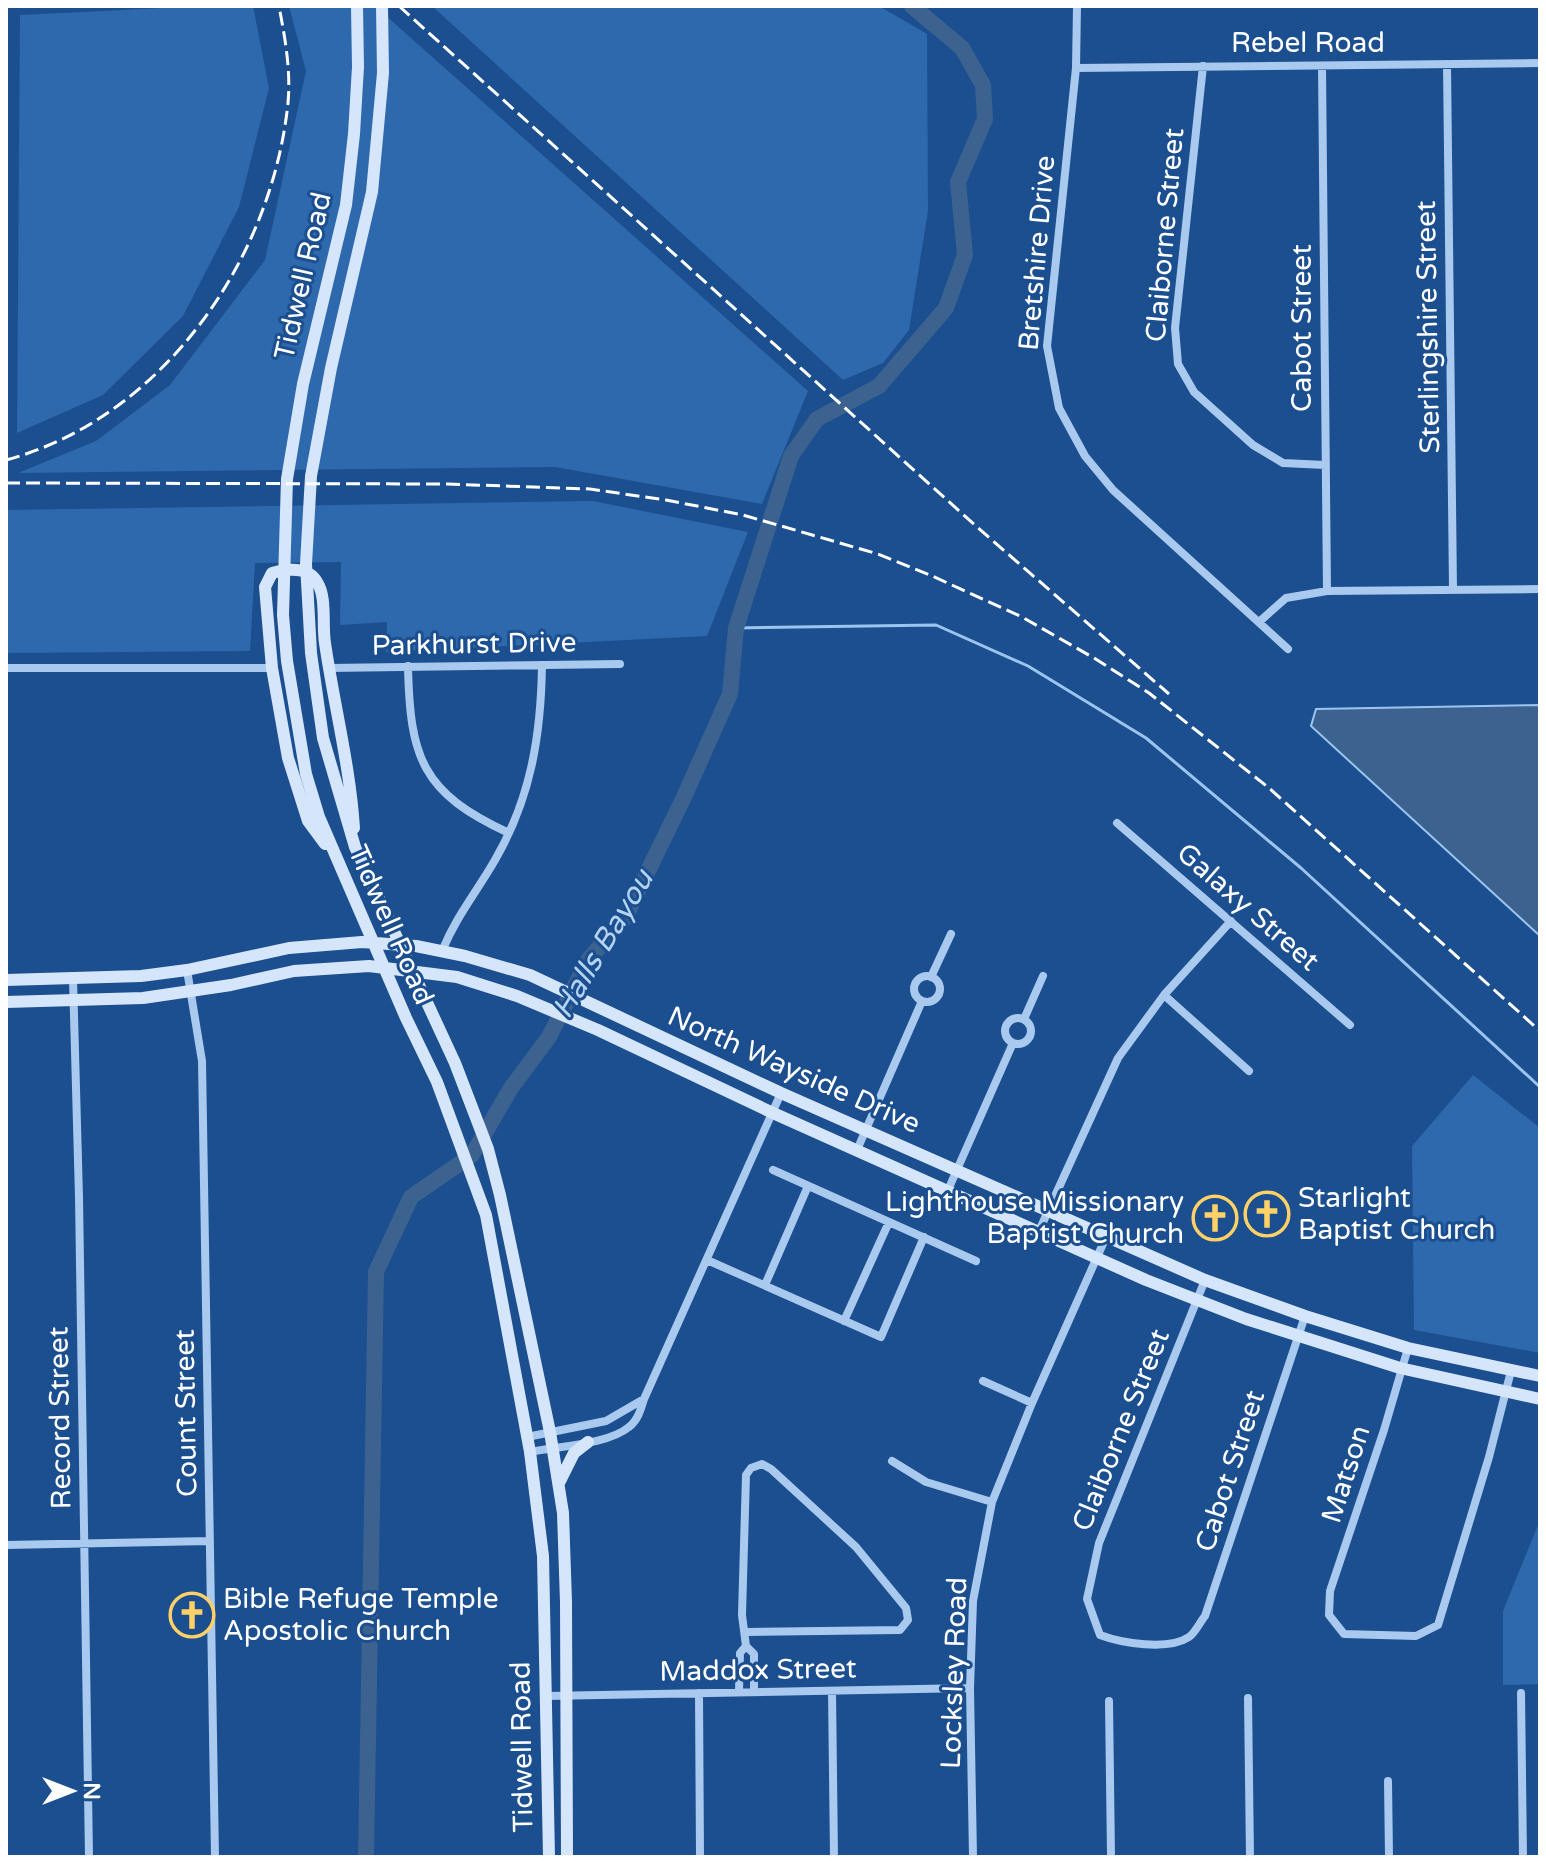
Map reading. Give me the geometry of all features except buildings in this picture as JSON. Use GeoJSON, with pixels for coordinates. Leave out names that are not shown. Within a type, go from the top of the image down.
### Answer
{"type":"FeatureCollection","features":[{"type":"Feature","properties":{"kind":"main road","name":"Tidwell Road"},"geometry":{"type":"LineString","coordinates":[[357,6],[358,67],[346,205],[303,384],[287,479],[283,531],[283,615],[306,774],[334,856],[437,1082],[486,1215],[530,1452],[543,1556],[549,1857]]}},
{"type":"Feature","properties":{"kind":"main road","name":"Tidwell Road"},"geometry":{"type":"LineString","coordinates":[[382,6],[383,73],[372,192],[331,368],[311,476],[306,564],[311,653],[323,738],[355,847],[455,1063],[488,1149],[500,1195],[550,1432],[563,1513],[567,1857]]}},
{"type":"Feature","properties":{"kind":"main road"},"geometry":{"type":"LineString","coordinates":[[334,856],[308,821],[288,758],[272,668],[265,587],[272,573],[286,569],[310,575],[318,583],[329,668],[352,795],[355,847]]}},
{"type":"Feature","properties":{"kind":"main road","name":"North Wayside Drive"},"geometry":{"type":"LineString","coordinates":[[6,980],[141,976],[187,970],[289,948],[375,943],[442,951],[530,975],[781,1093],[1205,1280],[1408,1348],[1540,1376]]}},
{"type":"Feature","properties":{"kind":"main road","name":"North Wayside Drive"},"geometry":{"type":"LineString","coordinates":[[6,1002],[143,998],[294,971],[369,966],[457,977],[517,996],[598,1030],[773,1113],[1146,1280],[1297,1337],[1400,1368],[1540,1399]]}},
{"type":"Feature","properties":{"kind":"main road"},"geometry":{"type":"LineString","coordinates":[[558,1486],[570,1460],[588,1442]]}},
{"type":"Feature","properties":{"kind":"street","name":"Bretshire Drive"},"geometry":{"type":"LineString","coordinates":[[1077,6],[1076,68],[1047,346],[1059,408],[1085,456],[1113,490],[1288,649]]}},
{"type":"Feature","properties":{"kind":"street","name":"Rebel Road"},"geometry":{"type":"LineString","coordinates":[[1076,68],[1540,63]]}},
{"type":"Feature","properties":{"kind":"street","name":"Sterlingshire Street"},"geometry":{"type":"LineString","coordinates":[[1447,64],[1453,590]]}},
{"type":"Feature","properties":{"kind":"street","name":"Claiborne Street"},"geometry":{"type":"LineString","coordinates":[[1203,66],[1175,328],[1178,364],[1194,392],[1253,445],[1283,463],[1325,465]]}},
{"type":"Feature","properties":{"kind":"street","name":"Cabot Street"},"geometry":{"type":"LineString","coordinates":[[1322,66],[1327,591]]}},
{"type":"Feature","properties":{"kind":"street"},"geometry":{"type":"LineString","coordinates":[[1259,622],[1286,598],[1327,591],[1540,589]]}},
{"type":"Feature","properties":{"kind":"street","name":"Parkhurst Drive"},"geometry":{"type":"LineString","coordinates":[[329,668],[620,664]]}},
{"type":"Feature","properties":{"kind":"street"},"geometry":{"type":"LineString","coordinates":[[442,951],[453,924],[509,833],[529,781],[540,729],[542,665]]}},
{"type":"Feature","properties":{"kind":"street"},"geometry":{"type":"LineString","coordinates":[[408,666],[411,727],[422,761],[438,787],[456,805],[509,833]]}},
{"type":"Feature","properties":{"kind":"street"},"geometry":{"type":"LineString","coordinates":[[6,668],[272,668]]}},
{"type":"Feature","properties":{"kind":"street","name":"Galaxy Street"},"geometry":{"type":"LineString","coordinates":[[1117,823],[1350,1025]]}},
{"type":"Feature","properties":{"kind":"street"},"geometry":{"type":"LineString","coordinates":[[1039,1231],[1118,1058],[1164,995],[1231,921]]}},
{"type":"Feature","properties":{"kind":"street"},"geometry":{"type":"LineString","coordinates":[[931,977],[951,934]]}},
{"type":"Feature","properties":{"kind":"street","name":"Count Street"},"geometry":{"type":"LineString","coordinates":[[187,970],[202,1061],[215,1857]]}},
{"type":"Feature","properties":{"kind":"street"},"geometry":{"type":"LineString","coordinates":[[926,976],[931,977],[939,985],[938,996],[934,1000],[922,1001],[915,993],[916,982],[926,976]]}},
{"type":"Feature","properties":{"kind":"street"},"geometry":{"type":"LineString","coordinates":[[1024,1019],[1043,976]]}},
{"type":"Feature","properties":{"kind":"street","name":"Record Street"},"geometry":{"type":"LineString","coordinates":[[73,979],[89,1857]]}},
{"type":"Feature","properties":{"kind":"street"},"geometry":{"type":"LineString","coordinates":[[1164,995],[1249,1071]]}},
{"type":"Feature","properties":{"kind":"street"},"geometry":{"type":"LineString","coordinates":[[857,1150],[922,1001]]}},
{"type":"Feature","properties":{"kind":"street"},"geometry":{"type":"LineString","coordinates":[[1024,1019],[1030,1025],[1030,1037],[1025,1043],[1013,1043],[1007,1038],[1006,1026],[1012,1020],[1024,1019]]}},
{"type":"Feature","properties":{"kind":"street"},"geometry":{"type":"LineString","coordinates":[[948,1190],[1013,1043]]}},
{"type":"Feature","properties":{"kind":"street"},"geometry":{"type":"LineString","coordinates":[[530,1452],[611,1435],[630,1426],[639,1415],[781,1093]]}},
{"type":"Feature","properties":{"kind":"street"},"geometry":{"type":"LineString","coordinates":[[773,1170],[976,1261]]}},
{"type":"Feature","properties":{"kind":"street"},"geometry":{"type":"LineString","coordinates":[[765,1285],[808,1186]]}},
{"type":"Feature","properties":{"kind":"street"},"geometry":{"type":"LineString","coordinates":[[844,1321],[889,1222]]}},
{"type":"Feature","properties":{"kind":"street"},"geometry":{"type":"LineString","coordinates":[[707,1260],[881,1337],[924,1237]]}},
{"type":"Feature","properties":{"kind":"street","name":"Locksley Road"},"geometry":{"type":"LineString","coordinates":[[973,1857],[970,1688],[973,1601],[992,1502],[1106,1237]]}},
{"type":"Feature","properties":{"kind":"street","name":"Claiborne Street"},"geometry":{"type":"LineString","coordinates":[[1190,1637],[1172,1643],[1122,1644],[1100,1635],[1087,1599],[1099,1543],[1205,1280]]}},
{"type":"Feature","properties":{"kind":"street","name":"Cabot Street"},"geometry":{"type":"LineString","coordinates":[[1190,1637],[1205,1616],[1305,1316]]}},
{"type":"Feature","properties":{"kind":"street","name":"Matson"},"geometry":{"type":"LineString","coordinates":[[1408,1348],[1330,1591],[1329,1615],[1344,1634],[1416,1636],[1438,1625],[1505,1393]]}},
{"type":"Feature","properties":{"kind":"street"},"geometry":{"type":"LineString","coordinates":[[1505,1393],[1511,1371]]}},
{"type":"Feature","properties":{"kind":"street"},"geometry":{"type":"LineString","coordinates":[[983,1381],[1032,1403]]}},
{"type":"Feature","properties":{"kind":"street"},"geometry":{"type":"LineString","coordinates":[[527,1437],[606,1421],[644,1399]]}},
{"type":"Feature","properties":{"kind":"street"},"geometry":{"type":"LineString","coordinates":[[892,1461],[926,1482],[992,1502]]}},
{"type":"Feature","properties":{"kind":"street"},"geometry":{"type":"LineString","coordinates":[[745,1632],[900,1630],[908,1620],[906,1608],[856,1547],[762,1464],[751,1468],[746,1475],[742,1615],[746,1646],[754,1654],[754,1692]]}},
{"type":"Feature","properties":{"kind":"street"},"geometry":{"type":"LineString","coordinates":[[6,1545],[210,1541]]}},
{"type":"Feature","properties":{"kind":"street"},"geometry":{"type":"LineString","coordinates":[[739,1692],[740,1653],[746,1646]]}},
{"type":"Feature","properties":{"kind":"street","name":"Maddox Street"},"geometry":{"type":"LineString","coordinates":[[546,1696],[970,1688]]}},
{"type":"Feature","properties":{"kind":"street"},"geometry":{"type":"LineString","coordinates":[[832,1691],[834,1857]]}},
{"type":"Feature","properties":{"kind":"street"},"geometry":{"type":"LineString","coordinates":[[699,1693],[700,1857]]}},
{"type":"Feature","properties":{"kind":"street"},"geometry":{"type":"LineString","coordinates":[[1521,1693],[1523,1857]]}},
{"type":"Feature","properties":{"kind":"street"},"geometry":{"type":"LineString","coordinates":[[1248,1698],[1250,1857]]}},
{"type":"Feature","properties":{"kind":"street"},"geometry":{"type":"LineString","coordinates":[[1109,1701],[1111,1857]]}},
{"type":"Feature","properties":{"kind":"street"},"geometry":{"type":"LineString","coordinates":[[1388,1781],[1389,1857]]}},
{"type":"Feature","properties":{"kind":"shaded area"},"geometry":{"type":"Polygon","coordinates":[[[253,6],[269,88],[239,207],[183,316],[103,395],[17,433],[20,15],[253,6]]]}},
{"type":"Feature","properties":{"kind":"shaded area"},"geometry":{"type":"Polygon","coordinates":[[[289,6],[375,6],[808,391],[762,504],[555,467],[18,473],[96,441],[170,385],[265,260],[306,71],[289,6]]]}},
{"type":"Feature","properties":{"kind":"shaded area"},"geometry":{"type":"Polygon","coordinates":[[[432,6],[879,6],[927,34],[928,211],[909,330],[883,363],[843,380],[432,6]]]}},
{"type":"Feature","properties":{"kind":"shaded area"},"geometry":{"type":"Polygon","coordinates":[[[593,501],[748,532],[707,636],[386,652],[387,622],[340,625],[341,562],[255,563],[250,651],[6,653],[6,510],[593,501]]]}},
{"type":"Feature","properties":{"kind":"shaded area"},"geometry":{"type":"Polygon","coordinates":[[[1540,705],[1540,936],[1311,726],[1316,709],[1540,705]]]}},
{"type":"Feature","properties":{"kind":"shaded area"},"geometry":{"type":"Polygon","coordinates":[[[1473,1075],[1540,1128],[1540,1353],[1414,1330],[1412,1146],[1473,1075]]]}},
{"type":"Feature","properties":{"kind":"shaded area"},"geometry":{"type":"Polygon","coordinates":[[[1540,1520],[1540,1684],[1503,1685],[1503,1611],[1540,1520]]]}},
{"type":"Feature","properties":{"kind":"waterway","name":"Halls Bayou"},"geometry":{"type":"LineString","coordinates":[[366,1857],[376,1272],[411,1197],[472,1155],[511,1088],[549,1037],[588,960],[625,918],[730,694],[736,628],[791,456],[817,419],[879,386],[946,308],[965,255],[958,182],[985,119],[983,85],[962,48],[912,6]]}},
{"type":"Feature","properties":{"kind":"waterway"},"geometry":{"type":"LineString","coordinates":[[736,628],[936,625],[1028,666],[1146,738],[1301,868],[1540,1087]]}},
{"type":"Feature","properties":{"kind":"railway"},"geometry":{"type":"LineString","coordinates":[[6,460],[63,439],[114,408],[160,370],[200,324],[233,273],[259,219],[278,161],[288,103],[288,66],[279,6]]}},
{"type":"Feature","properties":{"kind":"railway"},"geometry":{"type":"LineString","coordinates":[[399,6],[977,527],[1169,694]]}},
{"type":"Feature","properties":{"kind":"railway"},"geometry":{"type":"LineString","coordinates":[[6,483],[447,484],[590,489],[743,515],[878,554],[1022,617],[1149,693],[1269,788],[1540,1031]]}},
{"type":"Feature","properties":{"kind":"place","name":"Starlight Baptist Church"},"geometry":{"type":"Point","coordinates":[1267,1214]}},
{"type":"Feature","properties":{"kind":"place","name":"Lighthouse Missionary Baptist Church"},"geometry":{"type":"Point","coordinates":[1215,1218]}},
{"type":"Feature","properties":{"kind":"place","name":"Bible Refuge Temple Apostolic Church"},"geometry":{"type":"Point","coordinates":[192,1615]}}]}
